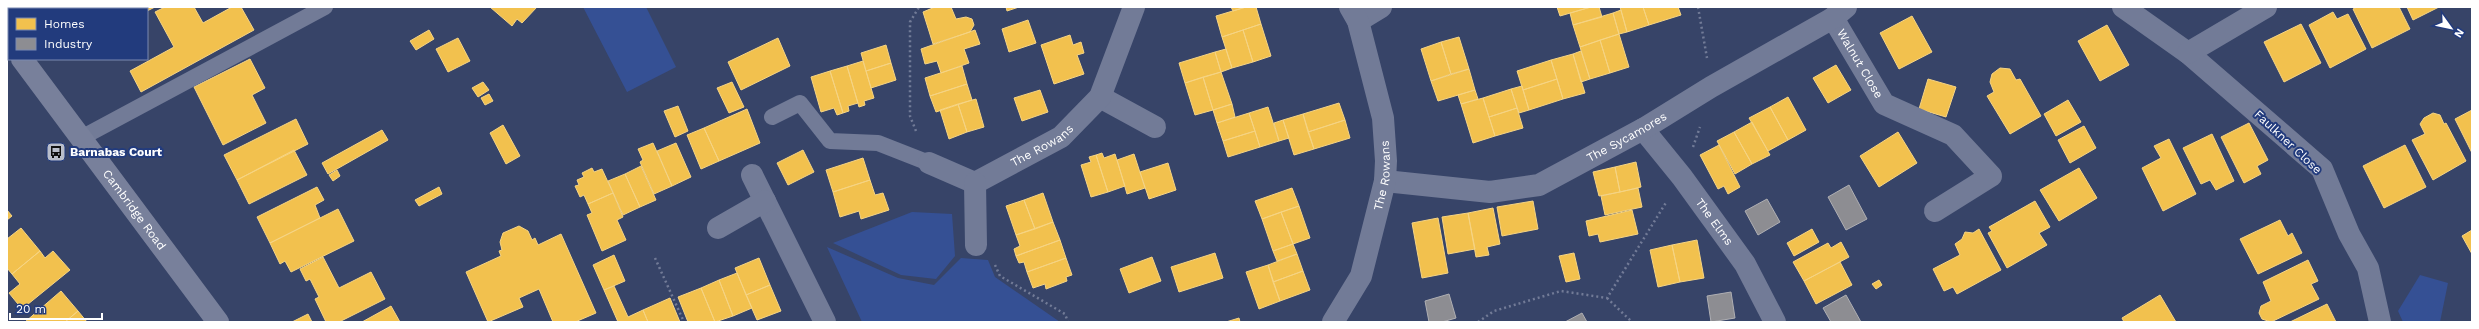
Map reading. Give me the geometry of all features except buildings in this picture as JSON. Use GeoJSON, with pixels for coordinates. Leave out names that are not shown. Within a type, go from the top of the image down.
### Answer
{"type":"FeatureCollection","features":[{"type":"Feature","properties":{"kind":"street","name":"The Rowans"},"geometry":{"type":"LineString","coordinates":[[975,182],[1061,137],[1100,97],[1134,7]]}},
{"type":"Feature","properties":{"kind":"street","name":"The Rowans"},"geometry":{"type":"LineString","coordinates":[[1333,322],[1361,276],[1385,181],[1386,161],[1383,118],[1354,14],[1381,7]]}},
{"type":"Feature","properties":{"kind":"street","name":"Faulkner Close"},"geometry":{"type":"LineString","coordinates":[[2123,7],[2188,53],[2322,170],[2349,234],[2368,268],[2380,322]]}},
{"type":"Feature","properties":{"kind":"street"},"geometry":{"type":"LineString","coordinates":[[2188,53],[2266,7]]}},
{"type":"Feature","properties":{"kind":"street","name":"The Sycamores"},"geometry":{"type":"LineString","coordinates":[[1385,181],[1490,192],[1539,185],[1643,129],[1839,13]]}},
{"type":"Feature","properties":{"kind":"street","name":"Walnut Close"},"geometry":{"type":"LineString","coordinates":[[1839,13],[1884,104],[1953,135],[1991,176],[1935,212]]}},
{"type":"Feature","properties":{"kind":"street","name":"Cambridge Road"},"geometry":{"type":"LineString","coordinates":[[23,60],[218,322]]}},
{"type":"Feature","properties":{"kind":"street"},"geometry":{"type":"LineString","coordinates":[[1100,97],[1155,128]]}},
{"type":"Feature","properties":{"kind":"street","name":"The Elms"},"geometry":{"type":"LineString","coordinates":[[1643,129],[1682,177],[1746,264],[1775,322]]}},
{"type":"Feature","properties":{"kind":"street"},"geometry":{"type":"LineString","coordinates":[[929,163],[975,182],[976,245]]}},
{"type":"Feature","properties":{"kind":"street"},"geometry":{"type":"LineString","coordinates":[[752,176],[825,322]]}},
{"type":"Feature","properties":{"kind":"street"},"geometry":{"type":"LineString","coordinates":[[718,228],[765,200]]}},
{"type":"Feature","properties":{"kind":"lane"},"geometry":{"type":"LineString","coordinates":[[81,138],[325,7]]}},
{"type":"Feature","properties":{"kind":"lane"},"geometry":{"type":"LineString","coordinates":[[772,117],[800,103],[830,141],[878,143],[929,163]]}},
{"type":"Feature","properties":{"kind":"path"},"geometry":{"type":"LineString","coordinates":[[1607,298],[1682,177],[1712,87],[1698,7]]}},
{"type":"Feature","properties":{"kind":"path"},"geometry":{"type":"LineString","coordinates":[[655,258],[684,322]]}},
{"type":"Feature","properties":{"kind":"path"},"geometry":{"type":"LineString","coordinates":[[1478,322],[1494,311],[1561,291],[1607,298],[1632,322]]}},
{"type":"Feature","properties":{"kind":"shaded area"},"geometry":{"type":"Polygon","coordinates":[[[583,7],[646,7],[676,67],[627,92],[583,7]]]}},
{"type":"Feature","properties":{"kind":"shaded area"},"geometry":{"type":"Polygon","coordinates":[[[912,212],[952,214],[955,256],[936,279],[901,275],[833,243],[912,212]]]}},
{"type":"Feature","properties":{"kind":"shaded area"},"geometry":{"type":"Polygon","coordinates":[[[827,247],[898,278],[934,285],[961,258],[988,260],[995,277],[1060,322],[862,322],[827,247]]]}},
{"type":"Feature","properties":{"kind":"shaded area"},"geometry":{"type":"Polygon","coordinates":[[[2420,275],[2448,283],[2440,322],[2403,322],[2398,311],[2420,275]]]}},
{"type":"Feature","properties":{"kind":"place","name":"Barnabas Court"},"geometry":{"type":"Point","coordinates":[56,152]}}]}
